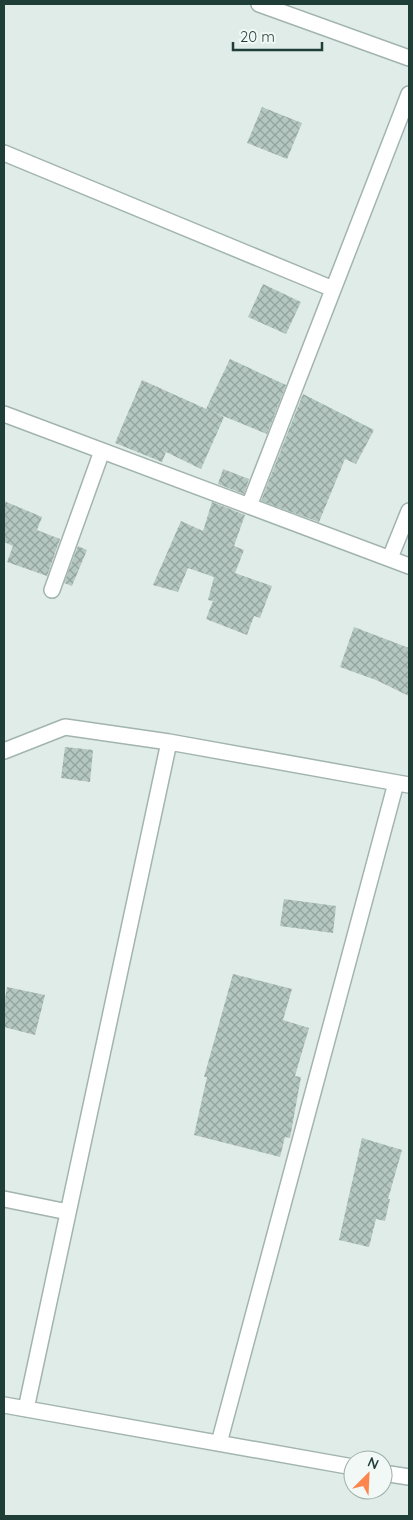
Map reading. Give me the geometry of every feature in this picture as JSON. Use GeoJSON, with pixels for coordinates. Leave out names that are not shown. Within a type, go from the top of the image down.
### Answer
{"type":"FeatureCollection","features":[{"type":"Feature","properties":{"kind":"street"},"geometry":{"type":"LineString","coordinates":[[259,4],[409,58]]}},
{"type":"Feature","properties":{"kind":"street"},"geometry":{"type":"LineString","coordinates":[[249,506],[409,94]]}},
{"type":"Feature","properties":{"kind":"street"},"geometry":{"type":"LineString","coordinates":[[4,153],[333,288]]}},
{"type":"Feature","properties":{"kind":"street"},"geometry":{"type":"LineString","coordinates":[[4,414],[409,566]]}},
{"type":"Feature","properties":{"kind":"street"},"geometry":{"type":"LineString","coordinates":[[52,590],[102,450]]}},
{"type":"Feature","properties":{"kind":"street"},"geometry":{"type":"LineString","coordinates":[[390,558],[409,511]]}},
{"type":"Feature","properties":{"kind":"street"},"geometry":{"type":"LineString","coordinates":[[4,751],[65,727],[168,742],[403,784],[219,1443]]}},
{"type":"Feature","properties":{"kind":"street"},"geometry":{"type":"LineString","coordinates":[[26,1409],[168,742]]}},
{"type":"Feature","properties":{"kind":"street"},"geometry":{"type":"LineString","coordinates":[[4,1199],[68,1212]]}},
{"type":"Feature","properties":{"kind":"street"},"geometry":{"type":"LineString","coordinates":[[4,1405],[343,1465]]}},
{"type":"Feature","properties":{"kind":"street"},"geometry":{"type":"LineString","coordinates":[[393,1475],[409,1477]]}},
{"type":"Feature","properties":{"kind":"building"},"geometry":{"type":"Polygon","coordinates":[[[262,107],[302,123],[287,159],[247,143],[262,107]]]}},
{"type":"Feature","properties":{"kind":"building"},"geometry":{"type":"Polygon","coordinates":[[[263,284],[301,302],[286,334],[248,317],[263,284]]]}},
{"type":"Feature","properties":{"kind":"building"},"geometry":{"type":"Polygon","coordinates":[[[230,359],[286,385],[267,434],[206,409],[230,359]]]}},
{"type":"Feature","properties":{"kind":"building"},"geometry":{"type":"Polygon","coordinates":[[[142,380],[224,417],[201,469],[166,452],[162,462],[115,443],[142,380]]]}},
{"type":"Feature","properties":{"kind":"building"},"geometry":{"type":"Polygon","coordinates":[[[303,394],[374,430],[356,464],[345,459],[319,522],[261,501],[303,394]]]}},
{"type":"Feature","properties":{"kind":"building"},"geometry":{"type":"Polygon","coordinates":[[[223,469],[249,479],[244,494],[218,484],[223,469]]]}},
{"type":"Feature","properties":{"kind":"building"},"geometry":{"type":"Polygon","coordinates":[[[4,501],[42,517],[37,530],[60,539],[47,576],[7,562],[13,546],[4,542],[4,501]]]}},
{"type":"Feature","properties":{"kind":"building"},"geometry":{"type":"Polygon","coordinates":[[[212,502],[245,515],[234,546],[244,550],[235,573],[272,586],[260,618],[254,616],[247,635],[206,619],[213,601],[208,600],[214,577],[188,568],[178,592],[153,585],[181,521],[203,531],[212,502]]]}},
{"type":"Feature","properties":{"kind":"building"},"geometry":{"type":"Polygon","coordinates":[[[78,546],[87,550],[72,586],[64,583],[78,546]]]}},
{"type":"Feature","properties":{"kind":"building"},"geometry":{"type":"Polygon","coordinates":[[[354,627],[409,648],[409,696],[376,680],[340,667],[354,627]]]}},
{"type":"Feature","properties":{"kind":"building"},"geometry":{"type":"Polygon","coordinates":[[[65,747],[93,750],[90,782],[61,778],[65,747]]]}},
{"type":"Feature","properties":{"kind":"building"},"geometry":{"type":"Polygon","coordinates":[[[284,899],[336,906],[333,933],[280,926],[284,899]]]}},
{"type":"Feature","properties":{"kind":"building"},"geometry":{"type":"Polygon","coordinates":[[[233,974],[292,989],[283,1020],[309,1028],[295,1076],[301,1077],[290,1138],[285,1137],[280,1157],[194,1135],[207,1077],[204,1077],[233,974]]]}},
{"type":"Feature","properties":{"kind":"building"},"geometry":{"type":"Polygon","coordinates":[[[7,987],[45,995],[35,1035],[4,1027],[4,1004],[7,987]]]}},
{"type":"Feature","properties":{"kind":"building"},"geometry":{"type":"Polygon","coordinates":[[[362,1138],[402,1150],[388,1199],[390,1199],[385,1221],[376,1219],[369,1247],[339,1240],[362,1138]]]}}]}
